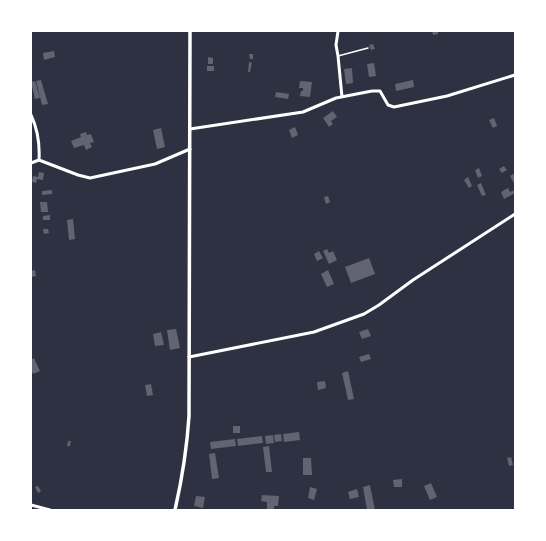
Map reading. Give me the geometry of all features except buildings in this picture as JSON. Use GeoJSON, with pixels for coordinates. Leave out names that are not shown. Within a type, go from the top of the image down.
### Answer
{"type":"FeatureCollection","features":[{"type":"Feature","properties":{"kind":"street"},"geometry":{"type":"LineString","coordinates":[[175,510],[187,443],[189,416],[190,31]]}},
{"type":"Feature","properties":{"kind":"street"},"geometry":{"type":"LineString","coordinates":[[338,31],[336,45],[342,97]]}},
{"type":"Feature","properties":{"kind":"street"},"geometry":{"type":"LineString","coordinates":[[190,129],[303,112],[336,98],[376,90],[382,94],[388,105],[394,107],[447,96],[515,76]]}},
{"type":"Feature","properties":{"kind":"street"},"geometry":{"type":"LineString","coordinates":[[31,115],[36,126],[40,142],[39,160]]}},
{"type":"Feature","properties":{"kind":"street"},"geometry":{"type":"LineString","coordinates":[[31,163],[39,160],[90,178],[155,164],[190,149]]}},
{"type":"Feature","properties":{"kind":"street"},"geometry":{"type":"LineString","coordinates":[[189,357],[314,332],[364,314],[413,280],[515,214]]}},
{"type":"Feature","properties":{"kind":"street"},"geometry":{"type":"LineString","coordinates":[[31,505],[50,510]]}},
{"type":"Feature","properties":{"kind":"lane"},"geometry":{"type":"LineString","coordinates":[[338,56],[368,48]]}}]}
